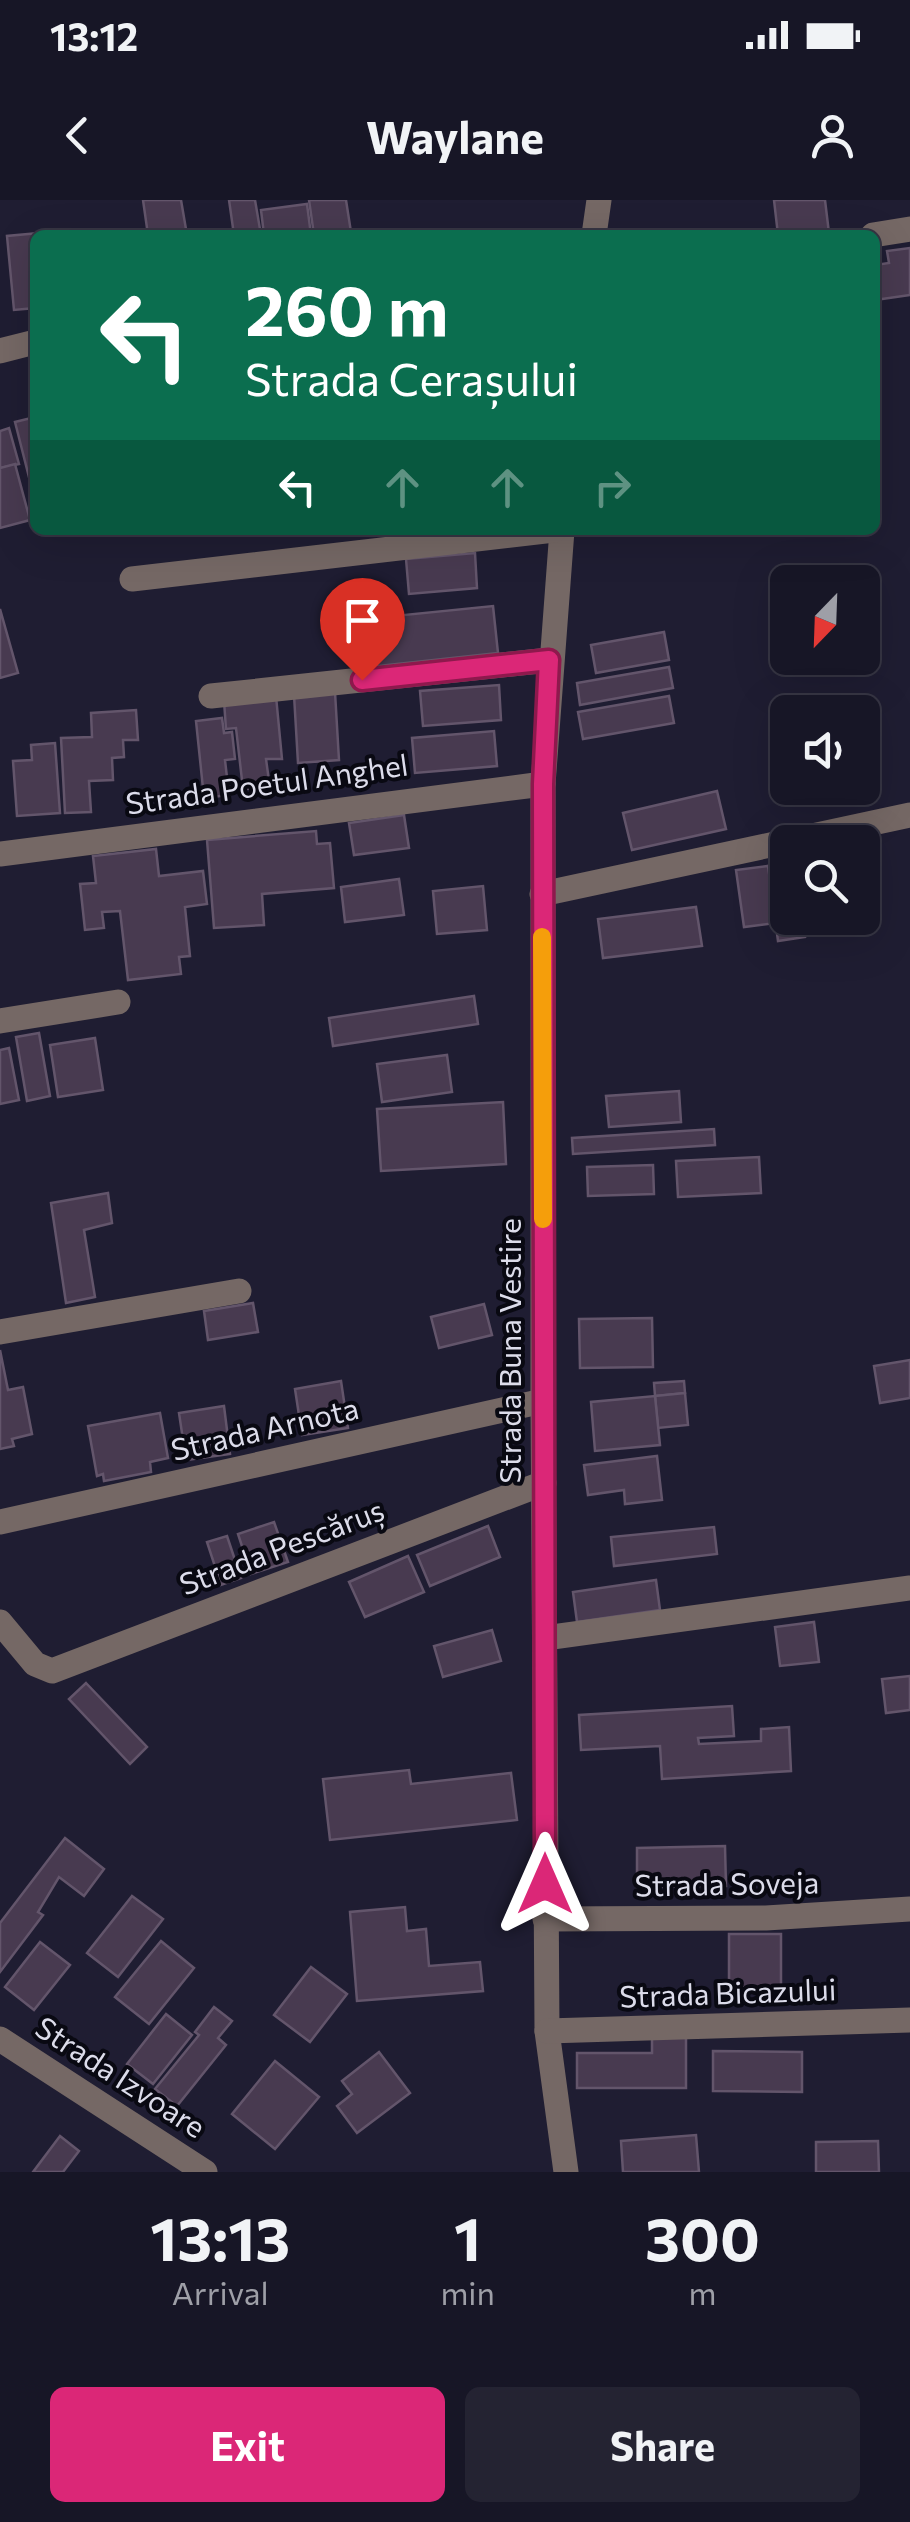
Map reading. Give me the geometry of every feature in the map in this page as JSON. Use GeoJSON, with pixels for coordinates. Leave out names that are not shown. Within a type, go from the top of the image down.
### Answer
{"type":"FeatureCollection","features":[{"type":"Feature","properties":{"kind":"street"},"geometry":{"type":"LineString","coordinates":[[595,230],[599,200]]}},
{"type":"Feature","properties":{"kind":"street"},"geometry":{"type":"LineString","coordinates":[[880,234],[910,229]]}},
{"type":"Feature","properties":{"kind":"street"},"geometry":{"type":"LineString","coordinates":[[0,351],[30,343]]}},
{"type":"Feature","properties":{"kind":"street"},"geometry":{"type":"LineString","coordinates":[[132,579],[511,535]]}},
{"type":"Feature","properties":{"kind":"street","name":"Strada Buna Vestire"},"geometry":{"type":"LineString","coordinates":[[562,535],[549,660],[543,784],[543,1401],[547,2031],[566,2172]]}},
{"type":"Feature","properties":{"kind":"street"},"geometry":{"type":"LineString","coordinates":[[211,696],[549,660]]}},
{"type":"Feature","properties":{"kind":"street","name":"Strada Poetul Anghel"},"geometry":{"type":"LineString","coordinates":[[0,854],[543,784]]}},
{"type":"Feature","properties":{"kind":"street"},"geometry":{"type":"LineString","coordinates":[[542,894],[910,815]]}},
{"type":"Feature","properties":{"kind":"street"},"geometry":{"type":"LineString","coordinates":[[0,1021],[118,1002]]}},
{"type":"Feature","properties":{"kind":"street"},"geometry":{"type":"LineString","coordinates":[[0,1332],[240,1291]]}},
{"type":"Feature","properties":{"kind":"street","name":"Strada Arnota"},"geometry":{"type":"LineString","coordinates":[[0,1522],[543,1401]]}},
{"type":"Feature","properties":{"kind":"street","name":"Strada Pescăruș"},"geometry":{"type":"LineString","coordinates":[[0,1622],[42,1670],[52,1671],[544,1483]]}},
{"type":"Feature","properties":{"kind":"street"},"geometry":{"type":"LineString","coordinates":[[545,1638],[910,1588]]}},
{"type":"Feature","properties":{"kind":"street","name":"Strada Soveja"},"geometry":{"type":"LineString","coordinates":[[545,1919],[766,1918],[910,1909]]}},
{"type":"Feature","properties":{"kind":"street","name":"Strada Bicazului"},"geometry":{"type":"LineString","coordinates":[[547,2031],[910,2020]]}},
{"type":"Feature","properties":{"kind":"street","name":"Strada Izvoare"},"geometry":{"type":"LineString","coordinates":[[0,2039],[205,2172]]}},
{"type":"Feature","properties":{"kind":"building"},"geometry":{"type":"Polygon","coordinates":[[[143,200],[181,200],[186,230],[147,230],[143,200]]]}},
{"type":"Feature","properties":{"kind":"building"},"geometry":{"type":"Polygon","coordinates":[[[229,200],[255,200],[260,230],[233,230],[229,200]]]}},
{"type":"Feature","properties":{"kind":"building"},"geometry":{"type":"Polygon","coordinates":[[[309,200],[346,200],[351,230],[313,230],[309,200]]]}},
{"type":"Feature","properties":{"kind":"building"},"geometry":{"type":"Polygon","coordinates":[[[774,200],[825,200],[829,230],[777,230],[774,200]]]}},
{"type":"Feature","properties":{"kind":"building"},"geometry":{"type":"Polygon","coordinates":[[[307,204],[310,230],[263,230],[261,210],[307,204]]]}},
{"type":"Feature","properties":{"kind":"building"},"geometry":{"type":"Polygon","coordinates":[[[30,234],[30,308],[14,310],[7,236],[30,234]]]}},
{"type":"Feature","properties":{"kind":"building"},"geometry":{"type":"Polygon","coordinates":[[[910,248],[910,295],[880,299],[880,264],[889,263],[887,251],[910,248]]]}},
{"type":"Feature","properties":{"kind":"building"},"geometry":{"type":"Polygon","coordinates":[[[30,418],[30,481],[15,422],[30,418]]]}},
{"type":"Feature","properties":{"kind":"building"},"geometry":{"type":"Polygon","coordinates":[[[9,428],[19,464],[0,468],[0,431],[9,428]]]}},
{"type":"Feature","properties":{"kind":"building"},"geometry":{"type":"Polygon","coordinates":[[[15,464],[30,520],[0,528],[0,468],[15,464]]]}},
{"type":"Feature","properties":{"kind":"building"},"geometry":{"type":"Polygon","coordinates":[[[475,553],[477,588],[409,594],[406,559],[475,553]]]}},
{"type":"Feature","properties":{"kind":"building"},"geometry":{"type":"Polygon","coordinates":[[[493,606],[498,653],[360,668],[354,620],[493,606]]]}},
{"type":"Feature","properties":{"kind":"building"},"geometry":{"type":"Polygon","coordinates":[[[0,609],[18,673],[0,678],[0,609]]]}},
{"type":"Feature","properties":{"kind":"building"},"geometry":{"type":"Polygon","coordinates":[[[664,632],[669,660],[596,673],[591,645],[664,632]]]}},
{"type":"Feature","properties":{"kind":"building"},"geometry":{"type":"Polygon","coordinates":[[[669,667],[673,688],[580,705],[577,683],[669,667]]]}},
{"type":"Feature","properties":{"kind":"building"},"geometry":{"type":"Polygon","coordinates":[[[499,685],[501,720],[423,726],[420,691],[499,685]]]}},
{"type":"Feature","properties":{"kind":"building"},"geometry":{"type":"Polygon","coordinates":[[[335,692],[339,760],[298,763],[294,695],[335,692]]]}},
{"type":"Feature","properties":{"kind":"building"},"geometry":{"type":"Polygon","coordinates":[[[276,696],[282,759],[266,759],[270,788],[243,789],[236,728],[226,729],[224,701],[276,696]]]}},
{"type":"Feature","properties":{"kind":"building"},"geometry":{"type":"Polygon","coordinates":[[[669,696],[674,723],[583,739],[578,712],[669,696]]]}},
{"type":"Feature","properties":{"kind":"building"},"geometry":{"type":"Polygon","coordinates":[[[136,710],[138,740],[123,740],[124,757],[112,758],[113,780],[89,781],[91,812],[65,813],[61,738],[92,737],[91,713],[136,710]]]}},
{"type":"Feature","properties":{"kind":"building"},"geometry":{"type":"Polygon","coordinates":[[[222,718],[224,733],[232,732],[235,759],[225,760],[229,795],[204,798],[196,721],[222,718]]]}},
{"type":"Feature","properties":{"kind":"building"},"geometry":{"type":"Polygon","coordinates":[[[494,731],[497,766],[415,773],[412,738],[494,731]]]}},
{"type":"Feature","properties":{"kind":"building"},"geometry":{"type":"Polygon","coordinates":[[[55,743],[60,813],[17,816],[13,761],[32,760],[31,745],[55,743]]]}},
{"type":"Feature","properties":{"kind":"building"},"geometry":{"type":"Polygon","coordinates":[[[717,791],[726,829],[632,850],[623,813],[717,791]]]}},
{"type":"Feature","properties":{"kind":"building"},"geometry":{"type":"Polygon","coordinates":[[[404,815],[409,848],[354,855],[349,823],[404,815]]]}},
{"type":"Feature","properties":{"kind":"building"},"geometry":{"type":"Polygon","coordinates":[[[316,831],[317,844],[330,843],[334,888],[262,894],[264,925],[214,928],[207,840],[316,831]]]}},
{"type":"Feature","properties":{"kind":"building"},"geometry":{"type":"Polygon","coordinates":[[[156,849],[159,876],[203,871],[207,904],[185,907],[190,956],[179,957],[181,974],[128,980],[120,911],[102,912],[104,928],[85,930],[80,884],[96,883],[93,856],[156,849]]]}},
{"type":"Feature","properties":{"kind":"building"},"geometry":{"type":"Polygon","coordinates":[[[768,866],[770,924],[744,927],[736,870],[768,866]]]}},
{"type":"Feature","properties":{"kind":"building"},"geometry":{"type":"Polygon","coordinates":[[[399,879],[404,915],[345,922],[341,887],[399,879]]]}},
{"type":"Feature","properties":{"kind":"building"},"geometry":{"type":"Polygon","coordinates":[[[483,886],[487,930],[437,934],[433,891],[483,886]]]}},
{"type":"Feature","properties":{"kind":"building"},"geometry":{"type":"Polygon","coordinates":[[[696,907],[702,946],[603,958],[598,919],[696,907]]]}},
{"type":"Feature","properties":{"kind":"building"},"geometry":{"type":"Polygon","coordinates":[[[777,935],[805,935],[805,937],[778,941],[777,935]]]}},
{"type":"Feature","properties":{"kind":"building"},"geometry":{"type":"Polygon","coordinates":[[[474,996],[478,1024],[333,1046],[329,1018],[474,996]]]}},
{"type":"Feature","properties":{"kind":"building"},"geometry":{"type":"Polygon","coordinates":[[[39,1033],[50,1096],[27,1101],[16,1037],[39,1033]]]}},
{"type":"Feature","properties":{"kind":"building"},"geometry":{"type":"Polygon","coordinates":[[[95,1038],[103,1090],[58,1097],[50,1045],[95,1038]]]}},
{"type":"Feature","properties":{"kind":"building"},"geometry":{"type":"Polygon","coordinates":[[[9,1048],[19,1100],[0,1104],[0,1050],[9,1048]]]}},
{"type":"Feature","properties":{"kind":"building"},"geometry":{"type":"Polygon","coordinates":[[[447,1055],[452,1092],[382,1102],[377,1064],[447,1055]]]}},
{"type":"Feature","properties":{"kind":"building"},"geometry":{"type":"Polygon","coordinates":[[[679,1091],[681,1122],[609,1127],[606,1096],[679,1091]]]}},
{"type":"Feature","properties":{"kind":"building"},"geometry":{"type":"Polygon","coordinates":[[[503,1102],[506,1164],[381,1171],[377,1109],[503,1102]]]}},
{"type":"Feature","properties":{"kind":"building"},"geometry":{"type":"Polygon","coordinates":[[[714,1129],[715,1145],[573,1154],[572,1138],[714,1129]]]}},
{"type":"Feature","properties":{"kind":"building"},"geometry":{"type":"Polygon","coordinates":[[[759,1157],[761,1193],[678,1197],[676,1161],[759,1157]]]}},
{"type":"Feature","properties":{"kind":"building"},"geometry":{"type":"Polygon","coordinates":[[[653,1165],[654,1194],[588,1196],[587,1167],[653,1165]]]}},
{"type":"Feature","properties":{"kind":"building"},"geometry":{"type":"Polygon","coordinates":[[[108,1193],[112,1223],[84,1230],[95,1297],[66,1303],[51,1203],[108,1193]]]}},
{"type":"Feature","properties":{"kind":"building"},"geometry":{"type":"Polygon","coordinates":[[[253,1303],[258,1332],[208,1340],[204,1311],[253,1303]]]}},
{"type":"Feature","properties":{"kind":"building"},"geometry":{"type":"Polygon","coordinates":[[[484,1304],[492,1335],[439,1348],[431,1317],[484,1304]]]}},
{"type":"Feature","properties":{"kind":"building"},"geometry":{"type":"Polygon","coordinates":[[[652,1318],[653,1367],[580,1368],[579,1319],[652,1318]]]}},
{"type":"Feature","properties":{"kind":"building"},"geometry":{"type":"Polygon","coordinates":[[[0,1350],[8,1390],[23,1387],[32,1434],[12,1439],[14,1446],[0,1449],[0,1350]]]}},
{"type":"Feature","properties":{"kind":"building"},"geometry":{"type":"Polygon","coordinates":[[[910,1360],[910,1398],[880,1403],[874,1366],[910,1360]]]}},
{"type":"Feature","properties":{"kind":"building"},"geometry":{"type":"Polygon","coordinates":[[[341,1381],[348,1428],[302,1435],[295,1389],[341,1381]]]}},
{"type":"Feature","properties":{"kind":"building"},"geometry":{"type":"Polygon","coordinates":[[[684,1381],[685,1393],[655,1396],[654,1383],[684,1381]]]}},
{"type":"Feature","properties":{"kind":"building"},"geometry":{"type":"Polygon","coordinates":[[[685,1393],[688,1425],[658,1428],[655,1396],[685,1393]]]}},
{"type":"Feature","properties":{"kind":"building"},"geometry":{"type":"Polygon","coordinates":[[[655,1396],[660,1445],[595,1451],[591,1402],[655,1396]]]}},
{"type":"Feature","properties":{"kind":"building"},"geometry":{"type":"Polygon","coordinates":[[[224,1406],[230,1454],[186,1460],[179,1413],[224,1406]]]}},
{"type":"Feature","properties":{"kind":"building"},"geometry":{"type":"Polygon","coordinates":[[[160,1413],[168,1458],[150,1462],[151,1472],[104,1481],[103,1474],[97,1476],[88,1426],[160,1413]]]}},
{"type":"Feature","properties":{"kind":"building"},"geometry":{"type":"Polygon","coordinates":[[[657,1456],[662,1500],[625,1504],[624,1490],[588,1495],[584,1465],[657,1456]]]}},
{"type":"Feature","properties":{"kind":"building"},"geometry":{"type":"Polygon","coordinates":[[[274,1522],[288,1562],[251,1574],[238,1534],[274,1522]]]}},
{"type":"Feature","properties":{"kind":"building"},"geometry":{"type":"Polygon","coordinates":[[[488,1526],[500,1557],[430,1586],[417,1555],[488,1526]]]}},
{"type":"Feature","properties":{"kind":"building"},"geometry":{"type":"Polygon","coordinates":[[[714,1527],[717,1554],[614,1566],[611,1537],[714,1527]]]}},
{"type":"Feature","properties":{"kind":"building"},"geometry":{"type":"Polygon","coordinates":[[[227,1536],[241,1578],[221,1585],[207,1542],[227,1536]]]}},
{"type":"Feature","properties":{"kind":"building"},"geometry":{"type":"Polygon","coordinates":[[[408,1556],[424,1592],[365,1617],[349,1582],[408,1556]]]}},
{"type":"Feature","properties":{"kind":"building"},"geometry":{"type":"Polygon","coordinates":[[[656,1580],[660,1610],[577,1622],[573,1592],[656,1580]]]}},
{"type":"Feature","properties":{"kind":"building"},"geometry":{"type":"Polygon","coordinates":[[[814,1622],[819,1662],[780,1666],[775,1627],[814,1622]]]}},
{"type":"Feature","properties":{"kind":"building"},"geometry":{"type":"Polygon","coordinates":[[[492,1630],[501,1661],[443,1677],[434,1646],[492,1630]]]}},
{"type":"Feature","properties":{"kind":"building"},"geometry":{"type":"Polygon","coordinates":[[[910,1676],[910,1710],[886,1713],[882,1679],[910,1676]]]}},
{"type":"Feature","properties":{"kind":"building"},"geometry":{"type":"Polygon","coordinates":[[[86,1683],[147,1747],[130,1764],[69,1699],[86,1683]]]}},
{"type":"Feature","properties":{"kind":"building"},"geometry":{"type":"Polygon","coordinates":[[[732,1706],[734,1736],[698,1738],[699,1744],[761,1741],[761,1729],[789,1727],[791,1771],[662,1779],[660,1746],[581,1750],[579,1715],[732,1706]]]}},
{"type":"Feature","properties":{"kind":"building"},"geometry":{"type":"Polygon","coordinates":[[[409,1770],[411,1784],[511,1773],[517,1820],[330,1840],[323,1779],[409,1770]]]}},
{"type":"Feature","properties":{"kind":"building"},"geometry":{"type":"Polygon","coordinates":[[[65,1838],[104,1869],[84,1896],[59,1877],[38,1912],[43,1915],[0,1972],[0,1923],[65,1838]]]}},
{"type":"Feature","properties":{"kind":"building"},"geometry":{"type":"Polygon","coordinates":[[[725,1846],[726,1886],[637,1887],[637,1848],[725,1846]]]}},
{"type":"Feature","properties":{"kind":"building"},"geometry":{"type":"Polygon","coordinates":[[[132,1896],[163,1919],[118,1977],[87,1953],[132,1896]]]}},
{"type":"Feature","properties":{"kind":"building"},"geometry":{"type":"Polygon","coordinates":[[[405,1907],[407,1931],[426,1929],[429,1966],[480,1962],[483,1991],[357,2001],[350,1912],[405,1907]]]}},
{"type":"Feature","properties":{"kind":"building"},"geometry":{"type":"Polygon","coordinates":[[[729,1934],[781,1934],[781,1988],[729,1987],[729,1934]]]}},
{"type":"Feature","properties":{"kind":"building"},"geometry":{"type":"Polygon","coordinates":[[[161,1941],[194,1968],[149,2024],[115,1997],[161,1941]]]}},
{"type":"Feature","properties":{"kind":"building"},"geometry":{"type":"Polygon","coordinates":[[[40,1942],[70,1965],[34,2010],[5,1987],[40,1942]]]}},
{"type":"Feature","properties":{"kind":"building"},"geometry":{"type":"Polygon","coordinates":[[[311,1967],[347,1994],[310,2042],[274,2015],[311,1967]]]}},
{"type":"Feature","properties":{"kind":"building"},"geometry":{"type":"Polygon","coordinates":[[[214,2007],[232,2021],[218,2038],[226,2045],[177,2106],[155,2089],[199,2035],[195,2032],[214,2007]]]}},
{"type":"Feature","properties":{"kind":"building"},"geometry":{"type":"Polygon","coordinates":[[[166,2014],[192,2035],[153,2084],[127,2064],[166,2014]]]}},
{"type":"Feature","properties":{"kind":"building"},"geometry":{"type":"Polygon","coordinates":[[[652,2032],[686,2032],[686,2088],[577,2088],[577,2053],[652,2053],[652,2032]]]}},
{"type":"Feature","properties":{"kind":"building"},"geometry":{"type":"Polygon","coordinates":[[[713,2051],[802,2052],[802,2092],[713,2091],[713,2051]]]}},
{"type":"Feature","properties":{"kind":"building"},"geometry":{"type":"Polygon","coordinates":[[[379,2052],[410,2093],[357,2133],[337,2106],[352,2094],[342,2081],[379,2052]]]}},
{"type":"Feature","properties":{"kind":"building"},"geometry":{"type":"Polygon","coordinates":[[[275,2061],[319,2097],[275,2149],[232,2114],[275,2061]]]}},
{"type":"Feature","properties":{"kind":"building"},"geometry":{"type":"Polygon","coordinates":[[[696,2135],[699,2172],[623,2172],[621,2141],[696,2135]]]}},
{"type":"Feature","properties":{"kind":"building"},"geometry":{"type":"Polygon","coordinates":[[[60,2136],[79,2151],[63,2172],[33,2172],[60,2136]]]}},
{"type":"Feature","properties":{"kind":"building"},"geometry":{"type":"Polygon","coordinates":[[[878,2141],[879,2172],[816,2172],[816,2142],[878,2141]]]}},
{"type":"Feature","properties":{"kind":"slow traffic"},"geometry":{"type":"LineString","coordinates":[[542,937],[543,1219]]}},
{"type":"Feature","properties":{"kind":"route"},"geometry":{"type":"LineString","coordinates":[[362,680],[549,660],[543,784],[545,1884]]}}]}
